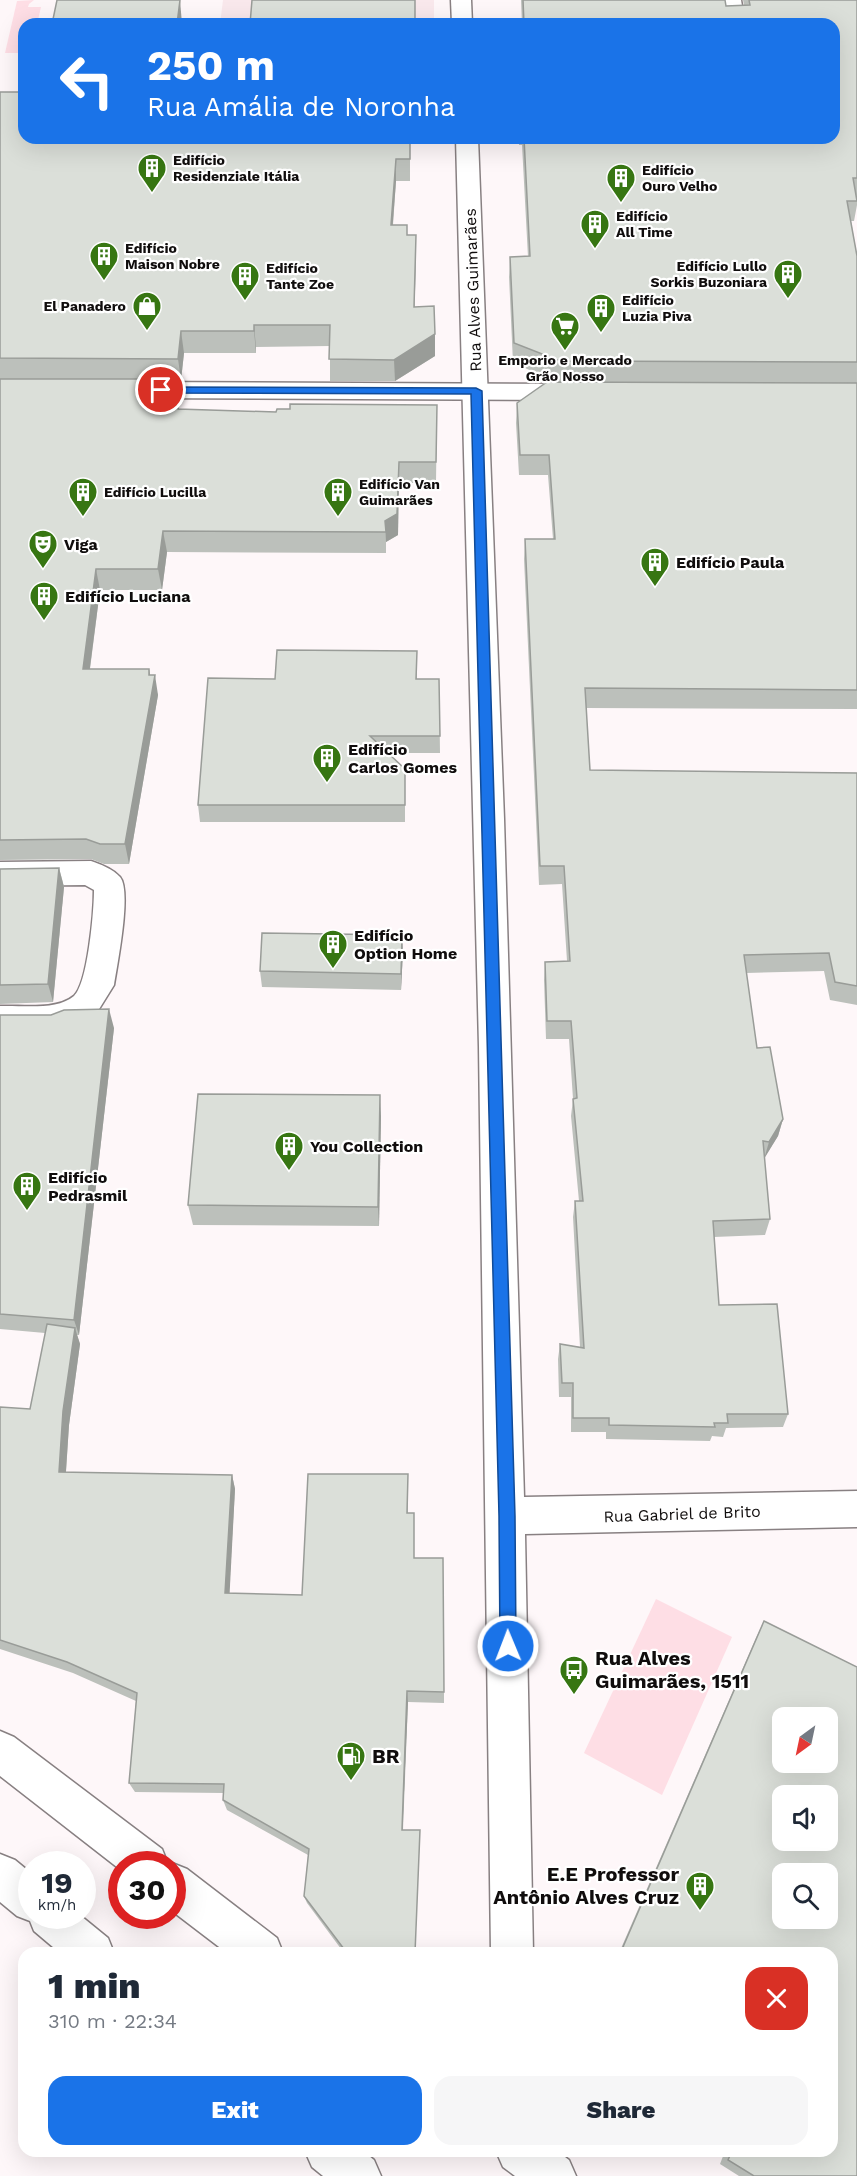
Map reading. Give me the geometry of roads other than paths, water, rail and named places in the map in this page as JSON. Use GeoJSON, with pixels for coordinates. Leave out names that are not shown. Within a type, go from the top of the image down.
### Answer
{"type":"FeatureCollection","features":[{"type":"Feature","properties":{"kind":"street"},"geometry":{"type":"LineString","coordinates":[[462,0],[462,18]]}},
{"type":"Feature","properties":{"kind":"street"},"geometry":{"type":"LineString","coordinates":[[731,0],[734,18]]}},
{"type":"Feature","properties":{"kind":"street","name":"Rua Alves Guimarães"},"geometry":{"type":"LineString","coordinates":[[467,144],[507,1516],[512,1947]]}},
{"type":"Feature","properties":{"kind":"street"},"geometry":{"type":"LineString","coordinates":[[106,390],[599,392]]}},
{"type":"Feature","properties":{"kind":"street"},"geometry":{"type":"LineString","coordinates":[[0,874],[91,873],[109,885],[109,910],[98,986],[85,1005],[56,1018],[0,1019]]}},
{"type":"Feature","properties":{"kind":"street","name":"Rua Gabriel de Brito"},"geometry":{"type":"LineString","coordinates":[[507,1516],[857,1509]]}},
{"type":"Feature","properties":{"kind":"street"},"geometry":{"type":"LineString","coordinates":[[0,1751],[130,1851]]}},
{"type":"Feature","properties":{"kind":"street"},"geometry":{"type":"LineString","coordinates":[[0,1875],[18,1890]]}},
{"type":"Feature","properties":{"kind":"street"},"geometry":{"type":"LineString","coordinates":[[186,1895],[254,1947]]}},
{"type":"Feature","properties":{"kind":"street"},"geometry":{"type":"LineString","coordinates":[[64,1929],[86,1947]]}},
{"type":"Feature","properties":{"kind":"street"},"geometry":{"type":"LineString","coordinates":[[335,2157],[358,2176]]}},
{"type":"Feature","properties":{"kind":"street"},"geometry":{"type":"LineString","coordinates":[[527,2157],[553,2176]]}},
{"type":"Feature","properties":{"kind":"place","name":"Edifício Residenziale Itália"},"geometry":{"type":"Point","coordinates":[152,194]}},
{"type":"Feature","properties":{"kind":"place","name":"Edifício Ouro Velho"},"geometry":{"type":"Point","coordinates":[621,204]}},
{"type":"Feature","properties":{"kind":"place","name":"Edifício All Time"},"geometry":{"type":"Point","coordinates":[595,250]}},
{"type":"Feature","properties":{"kind":"place","name":"Edifício Maison Nobre"},"geometry":{"type":"Point","coordinates":[104,282]}},
{"type":"Feature","properties":{"kind":"place","name":"Edifício Lullo Sorkis Buzoniara"},"geometry":{"type":"Point","coordinates":[788,300]}},
{"type":"Feature","properties":{"kind":"place","name":"Edifício Tante Zoe"},"geometry":{"type":"Point","coordinates":[245,302]}},
{"type":"Feature","properties":{"kind":"place","name":"El Panadero"},"geometry":{"type":"Point","coordinates":[147,332]}},
{"type":"Feature","properties":{"kind":"place","name":"Edifício Luzia Piva"},"geometry":{"type":"Point","coordinates":[601,334]}},
{"type":"Feature","properties":{"kind":"place","name":"Emporio e Mercado Grão Nosso"},"geometry":{"type":"Point","coordinates":[565,352]}},
{"type":"Feature","properties":{"kind":"place","name":"Edifício Lucilla"},"geometry":{"type":"Point","coordinates":[83,518]}},
{"type":"Feature","properties":{"kind":"place","name":"Edifício Van Guimarães"},"geometry":{"type":"Point","coordinates":[338,518]}},
{"type":"Feature","properties":{"kind":"place","name":"Viga"},"geometry":{"type":"Point","coordinates":[43,570]}},
{"type":"Feature","properties":{"kind":"place","name":"Edifício Paula"},"geometry":{"type":"Point","coordinates":[655,588]}},
{"type":"Feature","properties":{"kind":"place","name":"Edifício Luciana"},"geometry":{"type":"Point","coordinates":[44,622]}},
{"type":"Feature","properties":{"kind":"place","name":"Edifício Carlos Gomes"},"geometry":{"type":"Point","coordinates":[327,784]}},
{"type":"Feature","properties":{"kind":"place","name":"Edifício Option Home"},"geometry":{"type":"Point","coordinates":[333,970]}},
{"type":"Feature","properties":{"kind":"place","name":"You Collection"},"geometry":{"type":"Point","coordinates":[289,1172]}},
{"type":"Feature","properties":{"kind":"place","name":"Edifício Pedrasmil"},"geometry":{"type":"Point","coordinates":[27,1212]}},
{"type":"Feature","properties":{"kind":"place","name":"Rua Alves Guimarães, 1511"},"geometry":{"type":"Point","coordinates":[574,1696]}},
{"type":"Feature","properties":{"kind":"place","name":"BR"},"geometry":{"type":"Point","coordinates":[351,1782]}},
{"type":"Feature","properties":{"kind":"place","name":"E.E Professor Antônio Alves Cruz"},"geometry":{"type":"Point","coordinates":[700,1912]}}]}
